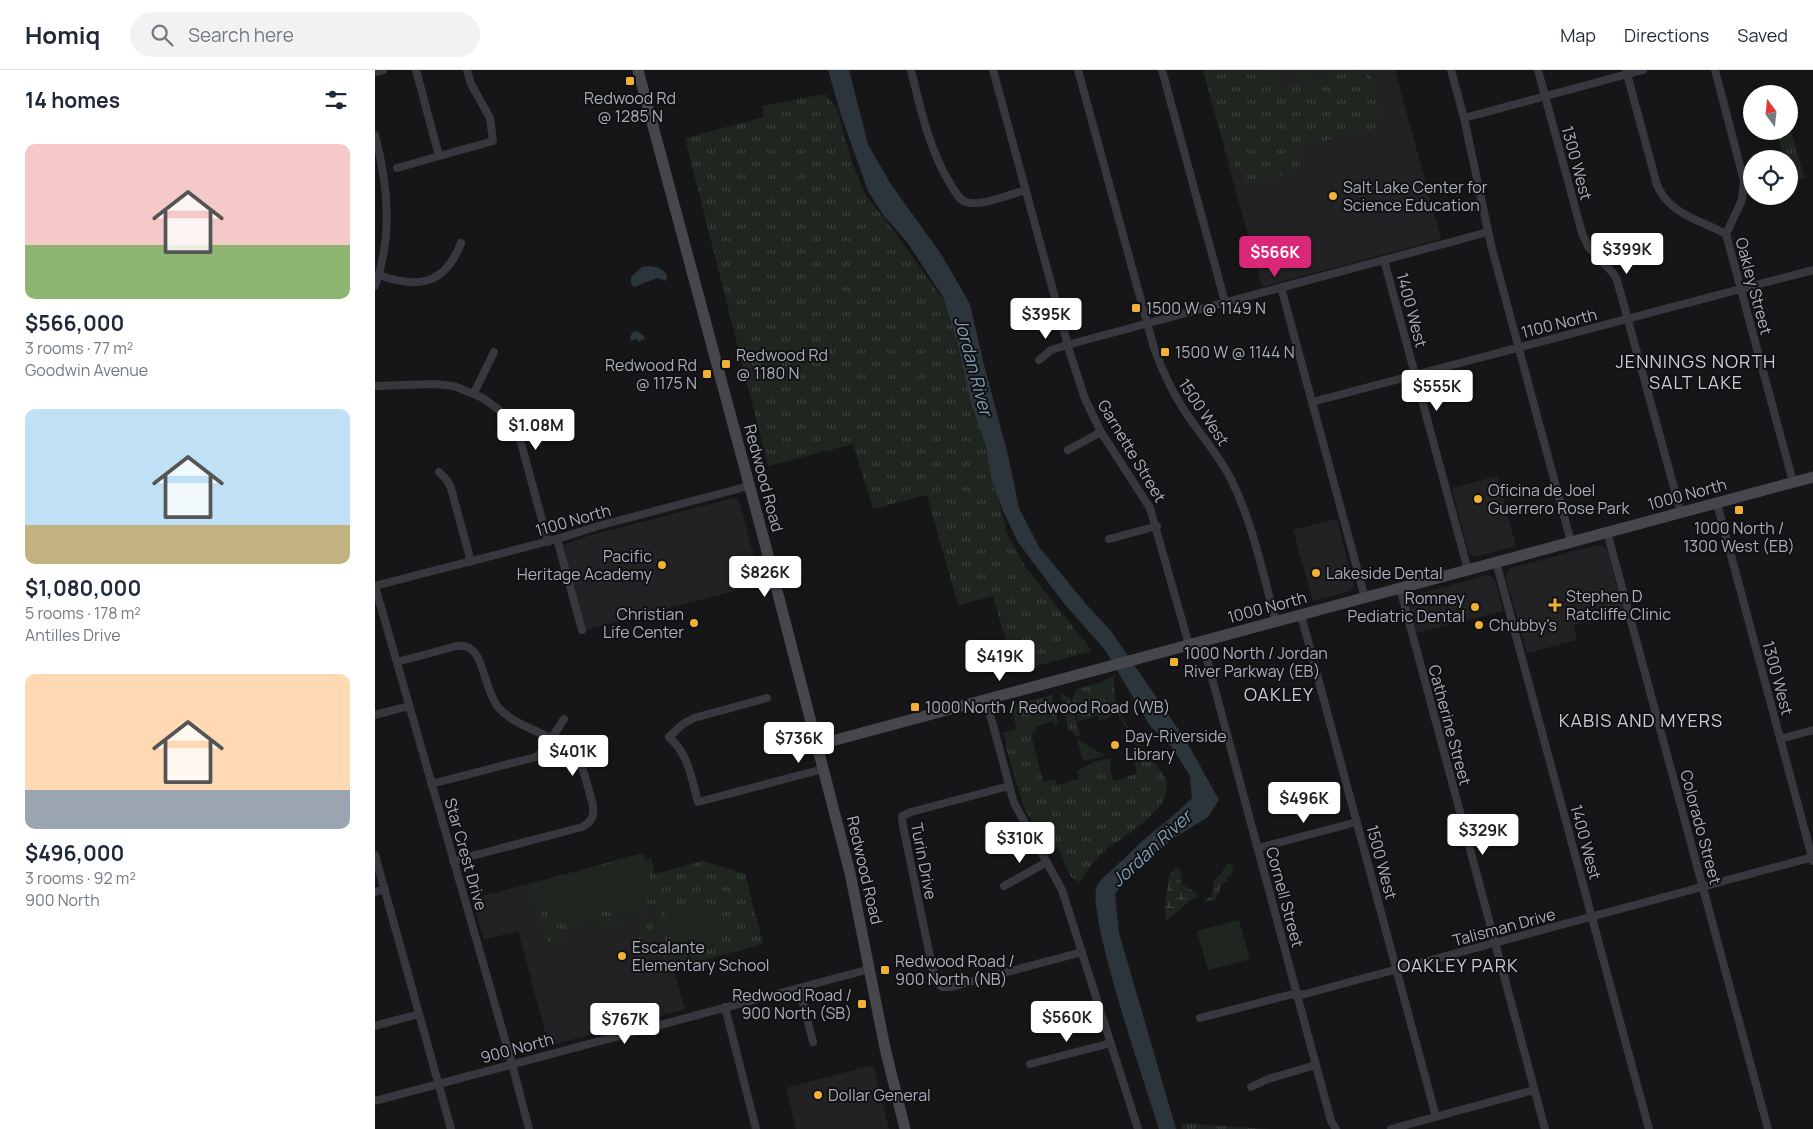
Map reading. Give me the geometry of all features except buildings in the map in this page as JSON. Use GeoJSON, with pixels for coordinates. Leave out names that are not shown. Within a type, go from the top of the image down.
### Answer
{"type":"FeatureCollection","features":[{"type":"Feature","properties":{"kind":"main road","name":"Redwood Road"},"geometry":{"type":"LineString","coordinates":[[638,70],[850,873],[885,1048],[905,1129]]}},
{"type":"Feature","properties":{"kind":"main road","name":"1000 North"},"geometry":{"type":"LineString","coordinates":[[817,745],[1813,477]]}},
{"type":"Feature","properties":{"kind":"street"},"geometry":{"type":"LineString","coordinates":[[375,72],[383,70]]}},
{"type":"Feature","properties":{"kind":"street"},"geometry":{"type":"LineString","coordinates":[[416,70],[439,156]]}},
{"type":"Feature","properties":{"kind":"street"},"geometry":{"type":"LineString","coordinates":[[397,168],[493,141],[490,118],[471,84],[467,70]]}},
{"type":"Feature","properties":{"kind":"street"},"geometry":{"type":"LineString","coordinates":[[911,70],[935,154],[945,176],[959,197],[965,202],[975,203],[1026,190]]}},
{"type":"Feature","properties":{"kind":"street","name":"Garnette Street"},"geometry":{"type":"LineString","coordinates":[[993,70],[1067,345],[1085,399],[1116,457],[1145,498],[1157,526],[1189,645]]}},
{"type":"Feature","properties":{"kind":"street","name":"1500 West"},"geometry":{"type":"LineString","coordinates":[[1078,70],[1160,365],[1175,397],[1215,453],[1237,493],[1250,528],[1275,622]]}},
{"type":"Feature","properties":{"kind":"street"},"geometry":{"type":"LineString","coordinates":[[1162,70],[1225,302]]}},
{"type":"Feature","properties":{"kind":"street"},"geometry":{"type":"LineString","coordinates":[[1451,70],[1464,118],[1487,232],[1571,542]]}},
{"type":"Feature","properties":{"kind":"street","name":"1300 West"},"geometry":{"type":"LineString","coordinates":[[1538,70],[1582,233],[1589,248],[1616,278],[1681,513]]}},
{"type":"Feature","properties":{"kind":"street"},"geometry":{"type":"LineString","coordinates":[[1464,118],[1627,72],[1643,70]]}},
{"type":"Feature","properties":{"kind":"street","name":"Oakley Street"},"geometry":{"type":"LineString","coordinates":[[1715,70],[1744,181],[1742,200],[1725,234],[1793,482]]}},
{"type":"Feature","properties":{"kind":"street"},"geometry":{"type":"LineString","coordinates":[[1627,72],[1657,185],[1662,196],[1678,211],[1725,234]]}},
{"type":"Feature","properties":{"kind":"street"},"geometry":{"type":"LineString","coordinates":[[375,135],[384,172],[387,206],[387,225],[379,275],[375,286]]}},
{"type":"Feature","properties":{"kind":"street"},"geometry":{"type":"LineString","coordinates":[[1039,360],[1051,350],[1067,345],[1487,232]]}},
{"type":"Feature","properties":{"kind":"street"},"geometry":{"type":"LineString","coordinates":[[379,275],[414,283],[432,279],[440,275],[452,262],[461,243]]}},
{"type":"Feature","properties":{"kind":"street","name":"1400 West"},"geometry":{"type":"LineString","coordinates":[[1384,260],[1468,570]]}},
{"type":"Feature","properties":{"kind":"street","name":"1100 North"},"geometry":{"type":"LineString","coordinates":[[1312,402],[1813,270]]}},
{"type":"Feature","properties":{"kind":"street"},"geometry":{"type":"LineString","coordinates":[[1281,288],[1365,598]]}},
{"type":"Feature","properties":{"kind":"street"},"geometry":{"type":"LineString","coordinates":[[474,393],[494,352]]}},
{"type":"Feature","properties":{"kind":"street"},"geometry":{"type":"LineString","coordinates":[[375,386],[444,384],[474,393],[499,410],[517,434],[525,453],[548,542]]}},
{"type":"Feature","properties":{"kind":"street"},"geometry":{"type":"LineString","coordinates":[[1068,450],[1101,432]]}},
{"type":"Feature","properties":{"kind":"street"},"geometry":{"type":"LineString","coordinates":[[439,472],[447,480],[451,488],[471,562]]}},
{"type":"Feature","properties":{"kind":"street","name":"1100 North"},"geometry":{"type":"LineString","coordinates":[[375,586],[557,540],[598,526],[749,486]]}},
{"type":"Feature","properties":{"kind":"street","name":"1300 West"},"geometry":{"type":"LineString","coordinates":[[1717,503],[1813,859]]}},
{"type":"Feature","properties":{"kind":"street"},"geometry":{"type":"LineString","coordinates":[[1109,539],[1157,526]]}},
{"type":"Feature","properties":{"kind":"street","name":"Colorado Street"},"geometry":{"type":"LineString","coordinates":[[1607,532],[1768,1129]]}},
{"type":"Feature","properties":{"kind":"street"},"geometry":{"type":"LineString","coordinates":[[557,540],[582,630]]}},
{"type":"Feature","properties":{"kind":"street","name":"1400 West"},"geometry":{"type":"LineString","coordinates":[[1496,562],[1649,1129]]}},
{"type":"Feature","properties":{"kind":"street","name":"Star Crest Drive"},"geometry":{"type":"LineString","coordinates":[[375,586],[529,1129]]}},
{"type":"Feature","properties":{"kind":"street","name":"Catherine Street"},"geometry":{"type":"LineString","coordinates":[[1399,588],[1545,1129]]}},
{"type":"Feature","properties":{"kind":"street","name":"1500 West"},"geometry":{"type":"LineString","coordinates":[[1301,615],[1436,1117]]}},
{"type":"Feature","properties":{"kind":"street","name":"Cornell Street"},"geometry":{"type":"LineString","coordinates":[[1202,641],[1331,1121],[1336,1129]]}},
{"type":"Feature","properties":{"kind":"street"},"geometry":{"type":"LineString","coordinates":[[397,662],[457,646],[468,646],[477,654],[487,688],[498,707],[508,716],[572,752],[580,764],[593,807],[591,820],[586,825],[453,861]]}},
{"type":"Feature","properties":{"kind":"street"},"geometry":{"type":"LineString","coordinates":[[767,698],[694,718],[683,724],[669,737],[679,746],[685,758],[698,802],[823,769]]}},
{"type":"Feature","properties":{"kind":"street"},"geometry":{"type":"LineString","coordinates":[[986,700],[1009,786],[1019,814],[1062,890],[1138,1129]]}},
{"type":"Feature","properties":{"kind":"street"},"geometry":{"type":"LineString","coordinates":[[375,715],[409,706]]}},
{"type":"Feature","properties":{"kind":"street"},"geometry":{"type":"LineString","coordinates":[[431,784],[536,757],[544,750],[564,719]]}},
{"type":"Feature","properties":{"kind":"street"},"geometry":{"type":"LineString","coordinates":[[1780,739],[1813,730]]}},
{"type":"Feature","properties":{"kind":"street","name":"Turin Drive"},"geometry":{"type":"LineString","coordinates":[[1009,786],[902,816],[936,984],[942,987],[951,987],[1082,952]]}},
{"type":"Feature","properties":{"kind":"street"},"geometry":{"type":"LineString","coordinates":[[1258,848],[1357,822]]}},
{"type":"Feature","properties":{"kind":"street"},"geometry":{"type":"LineString","coordinates":[[375,855],[451,1129]]}},
{"type":"Feature","properties":{"kind":"street","name":"Talisman Drive"},"geometry":{"type":"LineString","coordinates":[[1200,1018],[1305,994],[1813,859]]}},
{"type":"Feature","properties":{"kind":"street"},"geometry":{"type":"LineString","coordinates":[[1004,886],[1047,862]]}},
{"type":"Feature","properties":{"kind":"street"},"geometry":{"type":"LineString","coordinates":[[375,892],[385,889]]}},
{"type":"Feature","properties":{"kind":"street","name":"900 North"},"geometry":{"type":"LineString","coordinates":[[375,1101],[725,1006],[870,969]]}},
{"type":"Feature","properties":{"kind":"street"},"geometry":{"type":"LineString","coordinates":[[799,988],[813,1042]]}},
{"type":"Feature","properties":{"kind":"street"},"geometry":{"type":"LineString","coordinates":[[725,1006],[756,1129]]}},
{"type":"Feature","properties":{"kind":"street"},"geometry":{"type":"LineString","coordinates":[[375,1026],[419,1014]]}},
{"type":"Feature","properties":{"kind":"street"},"geometry":{"type":"LineString","coordinates":[[1030,1064],[1111,1042]]}},
{"type":"Feature","properties":{"kind":"street"},"geometry":{"type":"LineString","coordinates":[[1251,1087],[1268,1078],[1316,1065]]}},
{"type":"Feature","properties":{"kind":"street"},"geometry":{"type":"LineString","coordinates":[[1391,1129],[1534,1090]]}},
{"type":"Feature","properties":{"kind":"shaded area","name":"Salt Lake Center for Science Education"},"geometry":{"type":"Polygon","coordinates":[[[1203,70],[1395,70],[1441,239],[1262,287],[1203,70]]]}},
{"type":"Feature","properties":{"kind":"shaded area"},"geometry":{"type":"Polygon","coordinates":[[[1497,476],[1516,546],[1475,557],[1468,551],[1452,488],[1497,476]]]}},
{"type":"Feature","properties":{"kind":"shaded area","name":"Pacific Heritage Academy"},"geometry":{"type":"Polygon","coordinates":[[[734,498],[740,504],[761,584],[585,630],[563,545],[588,536],[734,498]]]}},
{"type":"Feature","properties":{"kind":"shaded area"},"geometry":{"type":"Polygon","coordinates":[[[1337,519],[1354,586],[1350,591],[1313,601],[1293,530],[1337,519]]]}},
{"type":"Feature","properties":{"kind":"shaded area"},"geometry":{"type":"Polygon","coordinates":[[[1597,545],[1604,546],[1607,550],[1624,612],[1574,625],[1577,640],[1527,653],[1506,579],[1507,572],[1511,568],[1597,545]]]}},
{"type":"Feature","properties":{"kind":"shaded area"},"geometry":{"type":"Polygon","coordinates":[[[1488,575],[1495,580],[1503,611],[1417,633],[1409,602],[1411,596],[1488,575]]]}},
{"type":"Feature","properties":{"kind":"shaded area","name":"Escalante Elementary School"},"geometry":{"type":"Polygon","coordinates":[[[643,853],[645,860],[651,858],[655,874],[703,861],[745,874],[763,944],[673,968],[685,1009],[549,1046],[518,931],[484,940],[472,899],[643,853]]]}},
{"type":"Feature","properties":{"kind":"shaded area"},"geometry":{"type":"Polygon","coordinates":[[[873,1065],[889,1129],[796,1129],[786,1088],[873,1065]]]}},
{"type":"Feature","properties":{"kind":"green space"},"geometry":{"type":"Polygon","coordinates":[[[1203,70],[1274,70],[1279,89],[1350,70],[1369,70],[1384,125],[1298,148],[1297,152],[1301,171],[1246,184],[1228,153],[1226,153],[1203,70]]]}},
{"type":"Feature","properties":{"kind":"green space"},"geometry":{"type":"Polygon","coordinates":[[[1296,70],[1341,70],[1299,81],[1296,70]]]}},
{"type":"Feature","properties":{"kind":"green space"},"geometry":{"type":"Polygon","coordinates":[[[825,94],[837,108],[851,160],[865,194],[944,301],[963,361],[1007,533],[1024,565],[1092,651],[1015,672],[993,596],[958,605],[927,495],[873,509],[853,444],[768,466],[685,138],[764,117],[762,106],[825,94]]]}},
{"type":"Feature","properties":{"kind":"green space"},"geometry":{"type":"Polygon","coordinates":[[[1779,140],[1794,140],[1797,150],[1782,150],[1779,140]]]}},
{"type":"Feature","properties":{"kind":"green space"},"geometry":{"type":"Polygon","coordinates":[[[1798,155],[1805,178],[1798,180],[1798,155]]]}},
{"type":"Feature","properties":{"kind":"green space"},"geometry":{"type":"Polygon","coordinates":[[[1115,675],[1114,687],[1119,710],[1130,731],[1162,772],[1167,786],[1160,806],[1141,825],[1100,855],[1080,883],[1070,876],[1059,850],[1034,825],[1024,808],[1006,747],[1006,740],[1002,733],[1017,729],[1011,706],[1052,695],[1058,724],[1055,726],[1054,721],[1036,726],[1036,732],[1031,734],[1043,782],[1055,779],[1057,785],[1079,779],[1077,771],[1091,765],[1091,763],[1109,758],[1114,780],[1136,774],[1137,771],[1133,759],[1138,756],[1139,751],[1117,712],[1113,713],[1109,718],[1099,721],[1098,716],[1078,721],[1072,698],[1077,689],[1101,682],[1115,675]]]}},
{"type":"Feature","properties":{"kind":"green space"},"geometry":{"type":"Polygon","coordinates":[[[1060,693],[1070,698],[1080,735],[1077,737],[1073,734],[1072,730],[1069,731],[1060,693]]]}},
{"type":"Feature","properties":{"kind":"green space"},"geometry":{"type":"Polygon","coordinates":[[[1077,739],[1106,756],[1083,761],[1077,739]]]}},
{"type":"Feature","properties":{"kind":"green space"},"geometry":{"type":"Polygon","coordinates":[[[643,853],[645,860],[651,858],[655,874],[703,861],[745,874],[763,944],[673,968],[663,931],[659,932],[652,905],[546,934],[543,931],[531,884],[643,853]]]}},
{"type":"Feature","properties":{"kind":"green space"},"geometry":{"type":"Polygon","coordinates":[[[643,855],[655,898],[551,925],[540,882],[643,855]]]}},
{"type":"Feature","properties":{"kind":"green space"},"geometry":{"type":"Polygon","coordinates":[[[1230,864],[1233,867],[1233,873],[1221,885],[1216,900],[1202,903],[1212,895],[1214,880],[1223,874],[1226,865],[1230,864]]]}},
{"type":"Feature","properties":{"kind":"green space"},"geometry":{"type":"Polygon","coordinates":[[[1176,868],[1180,869],[1181,884],[1197,893],[1196,900],[1193,898],[1165,922],[1169,875],[1176,868]]]}},
{"type":"Feature","properties":{"kind":"green space"},"geometry":{"type":"Polygon","coordinates":[[[682,906],[699,909],[710,915],[717,926],[722,942],[678,954],[665,911],[682,906]]]}},
{"type":"Feature","properties":{"kind":"green space"},"geometry":{"type":"Polygon","coordinates":[[[631,912],[633,921],[591,932],[589,923],[631,912]]]}},
{"type":"Feature","properties":{"kind":"green space"},"geometry":{"type":"Polygon","coordinates":[[[651,914],[655,939],[640,943],[637,932],[641,931],[637,917],[651,914]]]}},
{"type":"Feature","properties":{"kind":"green space"},"geometry":{"type":"Polygon","coordinates":[[[1239,920],[1250,959],[1208,970],[1197,931],[1239,920]]]}},
{"type":"Feature","properties":{"kind":"green space"},"geometry":{"type":"Polygon","coordinates":[[[562,931],[565,943],[550,947],[546,935],[562,931]]]}},
{"type":"Feature","properties":{"kind":"green space"},"geometry":{"type":"Polygon","coordinates":[[[1181,1123],[1268,1129],[1182,1129],[1181,1123]]]}},
{"type":"Feature","properties":{"kind":"water","name":"Jordan River"},"geometry":{"type":"Polygon","coordinates":[[[828,70],[849,70],[868,144],[890,183],[941,254],[970,304],[1008,455],[1019,508],[1039,547],[1111,631],[1187,742],[1219,800],[1208,817],[1174,838],[1132,872],[1115,894],[1119,933],[1176,1129],[1159,1129],[1108,964],[1096,902],[1097,886],[1104,877],[1192,798],[1190,776],[1172,747],[1150,726],[1105,650],[1062,601],[1018,542],[1003,511],[992,480],[985,444],[971,403],[958,345],[943,297],[907,242],[884,216],[868,191],[841,115],[828,70]]]}},
{"type":"Feature","properties":{"kind":"water"},"geometry":{"type":"Polygon","coordinates":[[[650,266],[664,271],[667,275],[666,281],[657,278],[634,287],[631,283],[631,277],[642,267],[650,266]]]}},
{"type":"Feature","properties":{"kind":"water"},"geometry":{"type":"Polygon","coordinates":[[[637,331],[645,339],[638,342],[637,339],[631,341],[630,337],[633,332],[637,331]]]}},
{"type":"Feature","properties":{"kind":"place","name":"Redwood Rd @ 1285 N"},"geometry":{"type":"Point","coordinates":[630,81]}},
{"type":"Feature","properties":{"kind":"place","name":"Salt Lake Center for Science Education"},"geometry":{"type":"Point","coordinates":[1333,196]}},
{"type":"Feature","properties":{"kind":"place","name":"1500 W @ 1149 N"},"geometry":{"type":"Point","coordinates":[1136,308]}},
{"type":"Feature","properties":{"kind":"place","name":"1500 W @ 1144 N"},"geometry":{"type":"Point","coordinates":[1165,352]}},
{"type":"Feature","properties":{"kind":"place","name":"Redwood Rd @ 1180 N"},"geometry":{"type":"Point","coordinates":[726,364]}},
{"type":"Feature","properties":{"kind":"place","name":"Redwood Rd @ 1175 N"},"geometry":{"type":"Point","coordinates":[707,374]}},
{"type":"Feature","properties":{"kind":"place","name":"Oficina de Joel Guerrero Rose Park"},"geometry":{"type":"Point","coordinates":[1478,499]}},
{"type":"Feature","properties":{"kind":"place","name":"1000 North / 1300 West (EB)"},"geometry":{"type":"Point","coordinates":[1739,510]}},
{"type":"Feature","properties":{"kind":"place","name":"Pacific Heritage Academy"},"geometry":{"type":"Point","coordinates":[662,565]}},
{"type":"Feature","properties":{"kind":"place","name":"Lakeside Dental"},"geometry":{"type":"Point","coordinates":[1316,573]}},
{"type":"Feature","properties":{"kind":"place","name":"Stephen D Ratcliffe Clinic"},"geometry":{"type":"Point","coordinates":[1555,605]}},
{"type":"Feature","properties":{"kind":"place","name":"Romney Pediatric Dental"},"geometry":{"type":"Point","coordinates":[1475,607]}},
{"type":"Feature","properties":{"kind":"place","name":"Christian Life Center"},"geometry":{"type":"Point","coordinates":[694,623]}},
{"type":"Feature","properties":{"kind":"place","name":"Chubby's"},"geometry":{"type":"Point","coordinates":[1479,625]}},
{"type":"Feature","properties":{"kind":"place","name":"1000 North / Jordan River Parkway (EB)"},"geometry":{"type":"Point","coordinates":[1174,662]}},
{"type":"Feature","properties":{"kind":"place","name":"1000 North / Redwood Road (WB)"},"geometry":{"type":"Point","coordinates":[915,707]}},
{"type":"Feature","properties":{"kind":"place","name":"Day-Riverside Library"},"geometry":{"type":"Point","coordinates":[1115,745]}},
{"type":"Feature","properties":{"kind":"place","name":"Escalante Elementary School"},"geometry":{"type":"Point","coordinates":[622,956]}},
{"type":"Feature","properties":{"kind":"place","name":"Redwood Road / 900 North (NB)"},"geometry":{"type":"Point","coordinates":[885,970]}},
{"type":"Feature","properties":{"kind":"place","name":"Redwood Road / 900 North (SB)"},"geometry":{"type":"Point","coordinates":[862,1004]}},
{"type":"Feature","properties":{"kind":"place","name":"Dollar General"},"geometry":{"type":"Point","coordinates":[818,1095]}},
{"type":"Feature","properties":{"kind":"district","name":"JENNINGS NORTH SALT LAKE"},"geometry":{"type":"Point","coordinates":[1696,371]}},
{"type":"Feature","properties":{"kind":"district","name":"OAKLEY"},"geometry":{"type":"Point","coordinates":[1279,694]}},
{"type":"Feature","properties":{"kind":"district","name":"KABIS AND MYERS"},"geometry":{"type":"Point","coordinates":[1641,720]}},
{"type":"Feature","properties":{"kind":"district","name":"OAKLEY PARK"},"geometry":{"type":"Point","coordinates":[1458,965]}}]}
